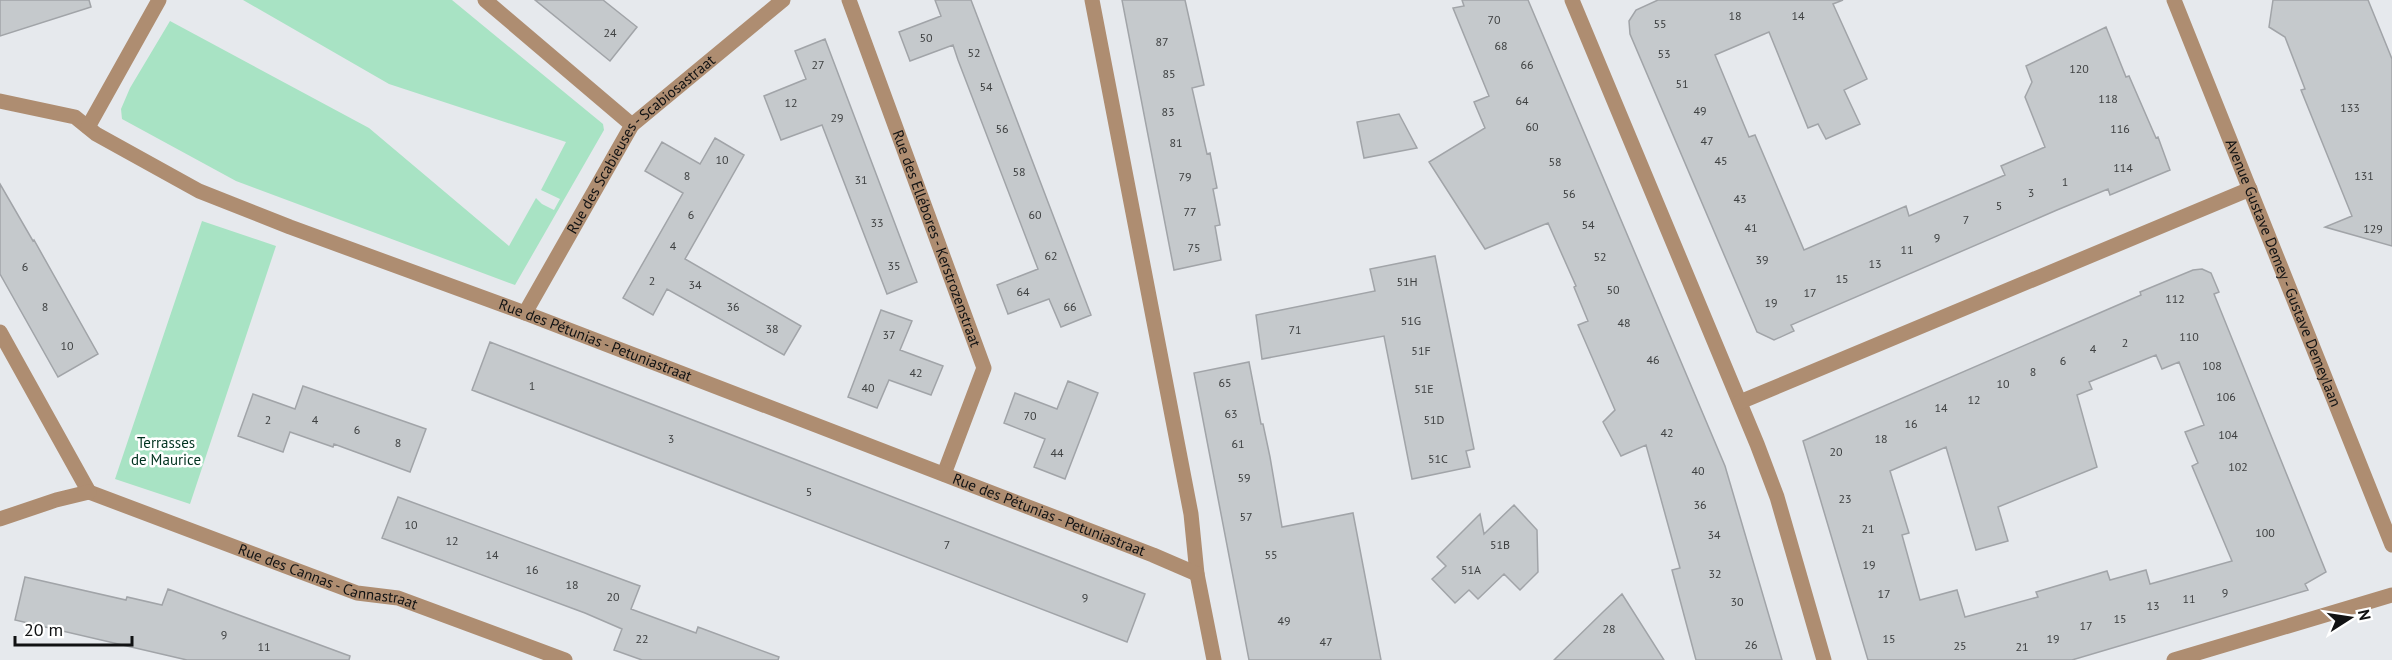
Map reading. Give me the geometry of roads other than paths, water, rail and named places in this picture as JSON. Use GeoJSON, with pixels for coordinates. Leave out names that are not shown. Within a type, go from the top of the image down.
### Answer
{"type":"FeatureCollection","features":[{"type":"Feature","properties":{"kind":"street"},"geometry":{"type":"LineString","coordinates":[[88,127],[159,0]]}},
{"type":"Feature","properties":{"kind":"street"},"geometry":{"type":"LineString","coordinates":[[485,0],[632,125]]}},
{"type":"Feature","properties":{"kind":"street","name":"Rue des Scabieuses - Scabiosastraat"},"geometry":{"type":"LineString","coordinates":[[525,313],[632,125],[783,0]]}},
{"type":"Feature","properties":{"kind":"street","name":"Rue des Ellébores - Kerstrozenstraat"},"geometry":{"type":"LineString","coordinates":[[849,0],[984,368],[944,474]]}},
{"type":"Feature","properties":{"kind":"street"},"geometry":{"type":"LineString","coordinates":[[1092,0],[1191,514],[1197,574],[1214,660]]}},
{"type":"Feature","properties":{"kind":"street"},"geometry":{"type":"LineString","coordinates":[[1572,0],[1740,402],[1777,497],[1824,660]]}},
{"type":"Feature","properties":{"kind":"street","name":"Avenue Gustave Demey - Gustave Demeylaan"},"geometry":{"type":"LineString","coordinates":[[2174,0],[2392,545]]}},
{"type":"Feature","properties":{"kind":"street","name":"Rue des Pétunias - Petuniastraat"},"geometry":{"type":"LineString","coordinates":[[0,101],[75,117],[88,127],[199,191],[301,232],[525,313],[1197,574]]}},
{"type":"Feature","properties":{"kind":"street"},"geometry":{"type":"LineString","coordinates":[[1740,402],[2250,189]]}},
{"type":"Feature","properties":{"kind":"street"},"geometry":{"type":"LineString","coordinates":[[0,332],[89,492],[56,500],[0,519]]}},
{"type":"Feature","properties":{"kind":"street","name":"Rue des Cannas - Cannastraat"},"geometry":{"type":"LineString","coordinates":[[89,492],[357,593],[398,598],[565,660]]}},
{"type":"Feature","properties":{"kind":"street"},"geometry":{"type":"LineString","coordinates":[[2174,660],[2379,601],[2392,595]]}},
{"type":"Feature","properties":{"kind":"park label","name":"Terrasses de Maurice"},"geometry":{"type":"Point","coordinates":[166,452]}}]}
